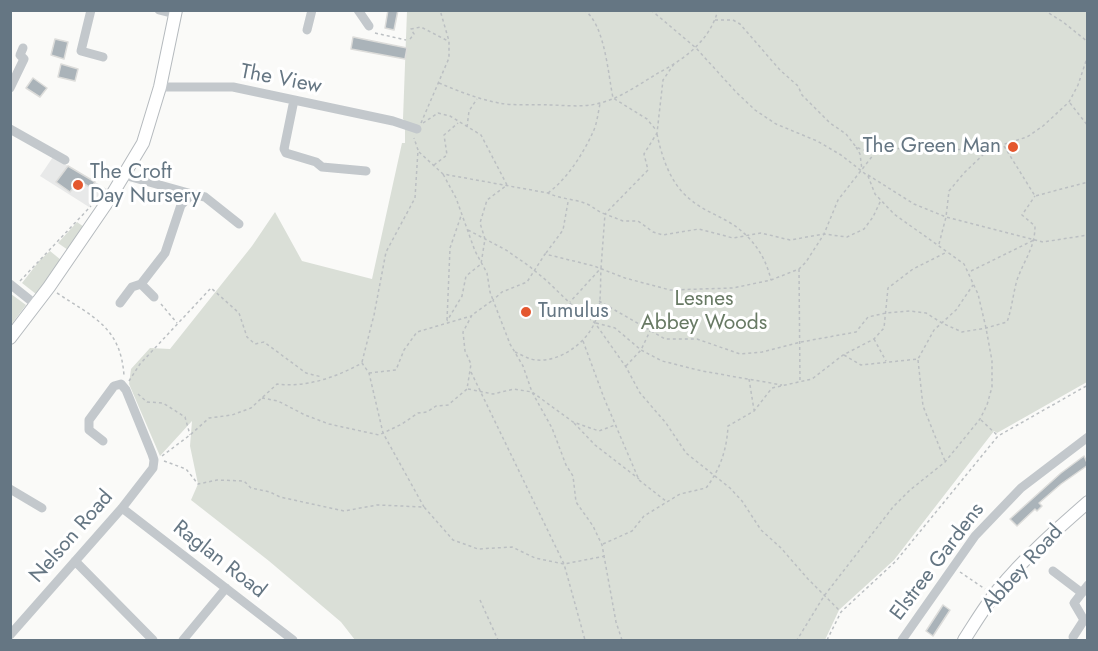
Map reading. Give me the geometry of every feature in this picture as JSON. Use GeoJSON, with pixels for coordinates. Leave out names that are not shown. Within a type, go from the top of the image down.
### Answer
{"type":"FeatureCollection","features":[{"type":"Feature","properties":{"kind":"main road"},"geometry":{"type":"LineString","coordinates":[[10,338],[49,287],[143,143],[160,87],[176,12]]}},
{"type":"Feature","properties":{"kind":"main road","name":"Abbey Road"},"geometry":{"type":"LineString","coordinates":[[964,640],[1003,584],[1023,562],[1086,507]]}},
{"type":"Feature","properties":{"kind":"street"},"geometry":{"type":"LineString","coordinates":[[91,10],[81,51],[103,57]]}},
{"type":"Feature","properties":{"kind":"street"},"geometry":{"type":"LineString","coordinates":[[159,10],[176,12]]}},
{"type":"Feature","properties":{"kind":"street"},"geometry":{"type":"LineString","coordinates":[[307,30],[312,10]]}},
{"type":"Feature","properties":{"kind":"street"},"geometry":{"type":"LineString","coordinates":[[358,10],[369,26]]}},
{"type":"Feature","properties":{"kind":"street"},"geometry":{"type":"LineString","coordinates":[[10,88],[24,59],[20,55],[23,48]]}},
{"type":"Feature","properties":{"kind":"street","name":"The View"},"geometry":{"type":"LineString","coordinates":[[160,87],[233,87],[393,121],[417,129]]}},
{"type":"Feature","properties":{"kind":"street"},"geometry":{"type":"LineString","coordinates":[[294,100],[284,148],[286,153],[322,166],[366,171]]}},
{"type":"Feature","properties":{"kind":"street"},"geometry":{"type":"LineString","coordinates":[[10,129],[65,160]]}},
{"type":"Feature","properties":{"kind":"street"},"geometry":{"type":"LineString","coordinates":[[124,175],[205,197],[239,224]]}},
{"type":"Feature","properties":{"kind":"street"},"geometry":{"type":"LineString","coordinates":[[120,303],[132,287],[141,284],[165,253],[182,205],[192,194]]}},
{"type":"Feature","properties":{"kind":"street"},"geometry":{"type":"LineString","coordinates":[[141,284],[154,297]]}},
{"type":"Feature","properties":{"kind":"street"},"geometry":{"type":"LineString","coordinates":[[13,286],[35,304]]}},
{"type":"Feature","properties":{"kind":"street"},"geometry":{"type":"LineString","coordinates":[[103,441],[89,430],[89,420],[114,386],[121,384],[129,387]]}},
{"type":"Feature","properties":{"kind":"street","name":"Nelson Road"},"geometry":{"type":"LineString","coordinates":[[10,636],[122,508],[153,468],[154,460],[129,387]]}},
{"type":"Feature","properties":{"kind":"street","name":"Elstree Gardens"},"geometry":{"type":"LineString","coordinates":[[902,640],[975,536],[1021,488],[1088,437]]}},
{"type":"Feature","properties":{"kind":"street"},"geometry":{"type":"LineString","coordinates":[[10,489],[42,508]]}},
{"type":"Feature","properties":{"kind":"street","name":"Raglan Road"},"geometry":{"type":"LineString","coordinates":[[122,508],[293,640]]}},
{"type":"Feature","properties":{"kind":"street"},"geometry":{"type":"LineString","coordinates":[[75,561],[153,640]]}},
{"type":"Feature","properties":{"kind":"street"},"geometry":{"type":"LineString","coordinates":[[1053,571],[1085,589],[1074,603],[1084,620],[1073,637]]}},
{"type":"Feature","properties":{"kind":"street"},"geometry":{"type":"LineString","coordinates":[[183,640],[226,588]]}},
{"type":"Feature","properties":{"kind":"street"},"geometry":{"type":"LineString","coordinates":[[10,636],[14,640]]}},
{"type":"Feature","properties":{"kind":"path"},"geometry":{"type":"LineString","coordinates":[[440,10],[449,41],[449,58],[420,125],[438,113],[450,116],[481,135],[507,185]]}},
{"type":"Feature","properties":{"kind":"path"},"geometry":{"type":"LineString","coordinates":[[584,10],[590,14],[599,32],[606,55],[613,98],[647,119],[656,129],[672,178],[690,200],[730,222],[760,250],[767,263],[771,280]]}},
{"type":"Feature","properties":{"kind":"path"},"geometry":{"type":"LineString","coordinates":[[651,10],[696,48],[736,92],[764,117],[833,150],[914,204],[946,218],[1043,242],[1088,235]]}},
{"type":"Feature","properties":{"kind":"path"},"geometry":{"type":"LineString","coordinates":[[656,10],[656,15]]}},
{"type":"Feature","properties":{"kind":"path"},"geometry":{"type":"LineString","coordinates":[[437,82],[478,98],[501,104],[580,106],[600,103],[674,64],[696,48],[715,20],[718,10]]}},
{"type":"Feature","properties":{"kind":"path"},"geometry":{"type":"LineString","coordinates":[[1044,10],[1088,42]]}},
{"type":"Feature","properties":{"kind":"path"},"geometry":{"type":"LineString","coordinates":[[715,20],[733,20],[740,24],[780,70],[798,86],[802,95],[830,123],[846,134],[860,154],[862,171],[868,176],[871,188],[881,200],[912,228],[964,264],[974,284],[992,361],[992,381],[987,405],[980,419],[945,462],[893,507],[824,596],[797,640]]}},
{"type":"Feature","properties":{"kind":"path"},"geometry":{"type":"LineString","coordinates":[[369,26],[375,34],[406,40]]}},
{"type":"Feature","properties":{"kind":"path"},"geometry":{"type":"LineString","coordinates":[[410,39],[414,34],[411,29],[421,27],[449,41]]}},
{"type":"Feature","properties":{"kind":"path"},"geometry":{"type":"LineString","coordinates":[[856,147],[874,154],[905,147],[932,150],[989,149],[1027,136],[1043,126],[1069,102],[1078,85],[1088,56]]}},
{"type":"Feature","properties":{"kind":"path"},"geometry":{"type":"LineString","coordinates":[[514,352],[536,360],[556,358],[583,341],[595,323],[599,301],[605,214],[648,170],[644,154],[657,133],[663,80],[674,64]]}},
{"type":"Feature","properties":{"kind":"path"},"geometry":{"type":"LineString","coordinates":[[467,127],[469,111],[478,98]]}},
{"type":"Feature","properties":{"kind":"path"},"geometry":{"type":"LineString","coordinates":[[1069,102],[1088,126]]}},
{"type":"Feature","properties":{"kind":"path"},"geometry":{"type":"LineString","coordinates":[[548,193],[560,184],[594,131],[600,103]]}},
{"type":"Feature","properties":{"kind":"path"},"geometry":{"type":"LineString","coordinates":[[434,165],[447,155],[444,135],[459,122]]}},
{"type":"Feature","properties":{"kind":"path"},"geometry":{"type":"LineString","coordinates":[[417,129],[414,138],[418,150],[415,198],[386,252],[362,363],[342,374],[294,386],[277,384],[251,408],[232,415],[209,418],[158,459],[186,469],[198,484],[218,480],[244,481],[251,488],[270,492],[280,497],[344,511],[377,505],[424,507]]}},
{"type":"Feature","properties":{"kind":"path"},"geometry":{"type":"LineString","coordinates":[[1003,145],[1035,196]]}},
{"type":"Feature","properties":{"kind":"path"},"geometry":{"type":"LineString","coordinates":[[939,245],[946,218],[949,191],[963,173],[989,149]]}},
{"type":"Feature","properties":{"kind":"path"},"geometry":{"type":"LineString","coordinates":[[418,150],[443,174],[456,198],[475,251],[487,273],[490,292],[514,352],[523,366],[532,392],[552,428],[566,465],[573,476],[576,502],[593,526],[602,544],[614,612],[622,640]]}},
{"type":"Feature","properties":{"kind":"path"},"geometry":{"type":"LineString","coordinates":[[545,254],[601,268],[651,286],[670,290],[733,288],[771,280],[799,268],[811,256],[824,234],[838,200],[874,154]]}},
{"type":"Feature","properties":{"kind":"path"},"geometry":{"type":"LineString","coordinates":[[443,174],[548,193],[587,204],[598,212],[623,221],[638,220],[652,232],[663,235],[699,229],[733,238],[761,233],[790,240],[824,234],[847,237],[864,230],[881,200]]}},
{"type":"Feature","properties":{"kind":"path"},"geometry":{"type":"LineString","coordinates":[[599,301],[665,339],[697,339],[740,354],[762,352],[856,332],[868,317],[886,313],[910,311],[926,313],[962,332],[986,328],[1007,322],[1017,280],[1035,240],[1035,226],[1022,215],[1035,196],[1088,182]]}},
{"type":"Feature","properties":{"kind":"path"},"geometry":{"type":"LineString","coordinates":[[447,321],[462,296],[466,276],[482,264],[485,239],[480,223],[487,200],[507,185]]}},
{"type":"Feature","properties":{"kind":"path"},"geometry":{"type":"LineString","coordinates":[[369,373],[396,369],[404,350],[417,332],[472,315],[502,292],[527,282],[563,230],[569,200]]}},
{"type":"Feature","properties":{"kind":"path"},"geometry":{"type":"LineString","coordinates":[[13,286],[93,204]]}},
{"type":"Feature","properties":{"kind":"path"},"geometry":{"type":"LineString","coordinates":[[447,321],[450,248],[461,215]]}},
{"type":"Feature","properties":{"kind":"path"},"geometry":{"type":"LineString","coordinates":[[468,230],[506,250],[534,270],[595,323],[626,367],[640,393],[666,423],[686,453],[730,488],[742,501],[761,530],[841,612]]}},
{"type":"Feature","properties":{"kind":"path"},"geometry":{"type":"LineString","coordinates":[[969,272],[1035,240]]}},
{"type":"Feature","properties":{"kind":"path"},"geometry":{"type":"LineString","coordinates":[[602,544],[632,531],[644,516],[680,494],[706,488],[715,476],[727,444],[728,426],[754,411],[772,388],[812,379],[843,355],[874,339],[884,328],[888,288],[913,269],[946,252]]}},
{"type":"Feature","properties":{"kind":"path"},"geometry":{"type":"LineString","coordinates":[[569,302],[601,268]]}},
{"type":"Feature","properties":{"kind":"path"},"geometry":{"type":"LineString","coordinates":[[799,268],[800,382]]}},
{"type":"Feature","properties":{"kind":"path"},"geometry":{"type":"LineString","coordinates":[[945,462],[923,406],[918,359],[934,330],[956,310],[974,284]]}},
{"type":"Feature","properties":{"kind":"path"},"geometry":{"type":"LineString","coordinates":[[49,287],[111,332],[115,338],[129,387],[147,402],[163,403],[185,417],[190,435]]}},
{"type":"Feature","properties":{"kind":"path"},"geometry":{"type":"LineString","coordinates":[[129,387],[140,364],[211,288],[239,313],[247,337],[255,344],[264,342],[306,374],[325,378]]}},
{"type":"Feature","properties":{"kind":"path"},"geometry":{"type":"LineString","coordinates":[[154,297],[178,325]]}},
{"type":"Feature","properties":{"kind":"path"},"geometry":{"type":"LineString","coordinates":[[262,399],[278,401],[329,424],[379,435],[418,413],[427,412],[436,406],[448,405],[467,389],[471,364],[465,351],[463,332],[472,315]]}},
{"type":"Feature","properties":{"kind":"path"},"geometry":{"type":"LineString","coordinates":[[595,323],[615,328],[641,350],[662,361],[702,372],[748,378],[783,386]]}},
{"type":"Feature","properties":{"kind":"path"},"geometry":{"type":"LineString","coordinates":[[626,367],[641,350],[650,331]]}},
{"type":"Feature","properties":{"kind":"path"},"geometry":{"type":"LineString","coordinates":[[874,339],[886,362]]}},
{"type":"Feature","properties":{"kind":"path"},"geometry":{"type":"LineString","coordinates":[[583,341],[604,398],[639,480]]}},
{"type":"Feature","properties":{"kind":"path"},"geometry":{"type":"LineString","coordinates":[[843,355],[861,365],[918,359]]}},
{"type":"Feature","properties":{"kind":"path"},"geometry":{"type":"LineString","coordinates":[[362,363],[369,373],[383,433],[424,507],[453,540],[478,549],[512,547],[536,558],[564,564],[605,556]]}},
{"type":"Feature","properties":{"kind":"path"},"geometry":{"type":"LineString","coordinates":[[471,371],[564,564],[585,640]]}},
{"type":"Feature","properties":{"kind":"path"},"geometry":{"type":"LineString","coordinates":[[748,378],[754,411]]}},
{"type":"Feature","properties":{"kind":"path"},"geometry":{"type":"LineString","coordinates":[[827,640],[841,612],[896,561],[998,436],[1088,385]]}},
{"type":"Feature","properties":{"kind":"path"},"geometry":{"type":"LineString","coordinates":[[467,389],[493,394],[514,389],[532,392],[573,422],[595,445],[667,502]]}},
{"type":"Feature","properties":{"kind":"path"},"geometry":{"type":"LineString","coordinates":[[980,419],[998,436]]}},
{"type":"Feature","properties":{"kind":"path"},"geometry":{"type":"LineString","coordinates":[[573,422],[599,431],[616,425]]}},
{"type":"Feature","properties":{"kind":"path"},"geometry":{"type":"LineString","coordinates":[[952,566],[984,590]]}},
{"type":"Feature","properties":{"kind":"path"},"geometry":{"type":"LineString","coordinates":[[480,600],[498,640]]}},
{"type":"Feature","properties":{"kind":"shaded area","name":"The Croft Day Nursery"},"geometry":{"type":"Polygon","coordinates":[[[53,157],[107,189],[89,207],[40,176],[53,157]]]}},
{"type":"Feature","properties":{"kind":"green space","name":"Lesnes Abbey Woods"},"geometry":{"type":"Polygon","coordinates":[[[407,11],[1087,11],[1087,382],[997,433],[994,431],[894,560],[839,610],[825,640],[355,640],[341,622],[269,561],[191,500],[198,484],[190,446],[192,421],[160,456],[129,384],[131,369],[150,348],[170,349],[252,246],[275,212],[302,261],[372,279],[402,143],[405,143],[405,121],[403,119],[407,11]]]}},
{"type":"Feature","properties":{"kind":"green space"},"geometry":{"type":"Polygon","coordinates":[[[77,222],[84,227],[68,250],[58,243],[77,222]]]}},
{"type":"Feature","properties":{"kind":"green space"},"geometry":{"type":"Polygon","coordinates":[[[50,251],[61,260],[36,294],[22,283],[50,251]]]}},
{"type":"Feature","properties":{"kind":"green space"},"geometry":{"type":"Polygon","coordinates":[[[10,295],[26,305],[11,325],[10,295]]]}},
{"type":"Feature","properties":{"kind":"building"},"geometry":{"type":"Polygon","coordinates":[[[388,10],[398,10],[394,30],[385,28],[388,10]]]}},
{"type":"Feature","properties":{"kind":"building"},"geometry":{"type":"Polygon","coordinates":[[[353,37],[407,48],[405,59],[351,49],[353,37]]]}},
{"type":"Feature","properties":{"kind":"building"},"geometry":{"type":"Polygon","coordinates":[[[55,39],[68,42],[64,59],[51,55],[55,39]]]}},
{"type":"Feature","properties":{"kind":"building"},"geometry":{"type":"Polygon","coordinates":[[[61,64],[78,69],[75,81],[58,77],[61,64]]]}},
{"type":"Feature","properties":{"kind":"building"},"geometry":{"type":"Polygon","coordinates":[[[33,78],[47,88],[40,97],[26,88],[33,78]]]}},
{"type":"Feature","properties":{"kind":"building"},"geometry":{"type":"Polygon","coordinates":[[[68,166],[95,182],[91,188],[81,182],[76,190],[73,188],[70,192],[56,182],[68,166]]]}},
{"type":"Feature","properties":{"kind":"building"},"geometry":{"type":"Polygon","coordinates":[[[1084,456],[1088,465],[1039,503],[1042,506],[1037,511],[1035,509],[1017,526],[1010,519],[1061,473],[1084,456]]]}},
{"type":"Feature","properties":{"kind":"building"},"geometry":{"type":"Polygon","coordinates":[[[943,605],[950,610],[933,636],[926,631],[943,605]]]}},
{"type":"Feature","properties":{"kind":"place","name":"The Green Man"},"geometry":{"type":"Point","coordinates":[1013,147]}},
{"type":"Feature","properties":{"kind":"place","name":"The Croft Day Nursery"},"geometry":{"type":"Point","coordinates":[78,185]}},
{"type":"Feature","properties":{"kind":"place","name":"Tumulus"},"geometry":{"type":"Point","coordinates":[526,312]}}]}
